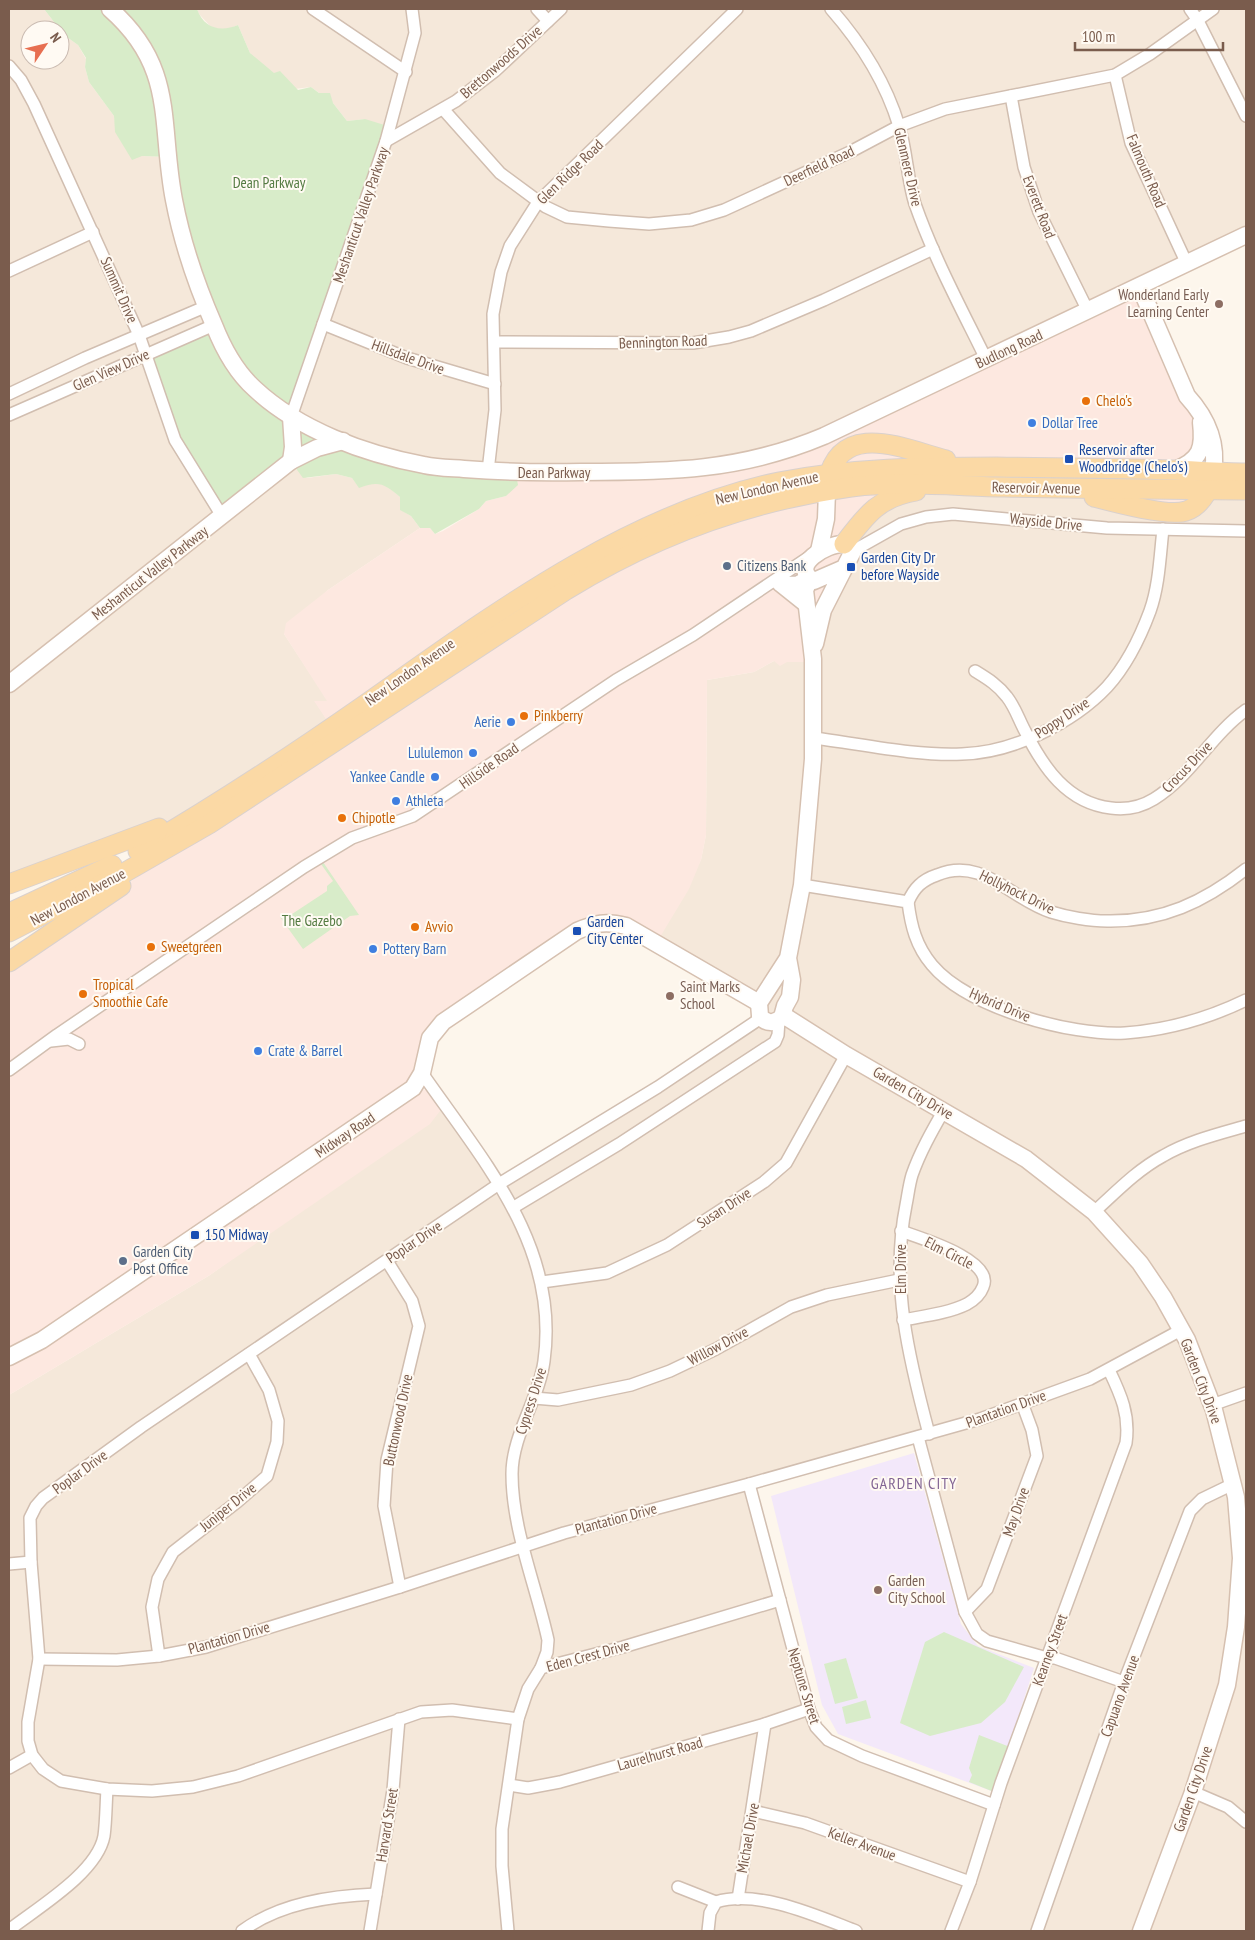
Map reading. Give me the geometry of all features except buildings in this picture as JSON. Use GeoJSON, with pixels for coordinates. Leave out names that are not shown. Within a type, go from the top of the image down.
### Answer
{"type":"FeatureCollection","features":[{"type":"Feature","properties":{"kind":"main road"},"geometry":{"type":"LineString","coordinates":[[828,482],[836,460],[846,450],[871,442],[897,446],[974,467]]}},
{"type":"Feature","properties":{"kind":"main road","name":"Reservoir Avenue"},"geometry":{"type":"LineString","coordinates":[[828,482],[900,467],[1175,470],[1246,490]]}},
{"type":"Feature","properties":{"kind":"main road","name":"Reservoir Avenue"},"geometry":{"type":"LineString","coordinates":[[828,482],[1060,488],[1140,507],[1181,512],[1195,506],[1211,481],[1246,473]]}},
{"type":"Feature","properties":{"kind":"main road","name":"New London Avenue"},"geometry":{"type":"LineString","coordinates":[[9,913],[128,856],[198,814],[355,711],[442,648],[581,563],[648,527],[695,507],[754,488],[828,482]]}},
{"type":"Feature","properties":{"kind":"main road","name":"New London Avenue"},"geometry":{"type":"LineString","coordinates":[[9,932],[56,909],[178,843],[566,590],[613,562],[662,538],[712,519],[828,482]]}},
{"type":"Feature","properties":{"kind":"main road"},"geometry":{"type":"LineString","coordinates":[[848,547],[878,504],[899,494],[942,486]]}},
{"type":"Feature","properties":{"kind":"main road"},"geometry":{"type":"LineString","coordinates":[[9,884],[198,814]]}},
{"type":"Feature","properties":{"kind":"main road"},"geometry":{"type":"LineString","coordinates":[[9,962],[128,881],[178,843]]}},
{"type":"Feature","properties":{"kind":"street","name":"Dean Parkway"},"geometry":{"type":"LineString","coordinates":[[110,9],[140,41],[156,71],[166,114],[174,200],[185,242],[214,325],[227,352],[241,374],[254,389],[291,418],[343,441],[383,455],[426,466],[513,473],[674,471],[720,466],[768,456]]}},
{"type":"Feature","properties":{"kind":"street"},"geometry":{"type":"LineString","coordinates":[[313,9],[406,72]]}},
{"type":"Feature","properties":{"kind":"street","name":"Meshanticut Valley Parkway"},"geometry":{"type":"LineString","coordinates":[[291,418],[386,141],[415,33],[412,9]]}},
{"type":"Feature","properties":{"kind":"street"},"geometry":{"type":"LineString","coordinates":[[537,9],[548,21]]}},
{"type":"Feature","properties":{"kind":"street","name":"Brettonwoods Drive"},"geometry":{"type":"LineString","coordinates":[[386,141],[443,108],[495,71],[561,9]]}},
{"type":"Feature","properties":{"kind":"street","name":"Glen Ridge Road"},"geometry":{"type":"LineString","coordinates":[[488,471],[495,410],[493,314],[501,272],[510,246],[538,202],[737,9]]}},
{"type":"Feature","properties":{"kind":"street","name":"Glenmere Drive"},"geometry":{"type":"LineString","coordinates":[[831,9],[857,43],[874,71],[899,126],[914,202],[932,249],[986,359]]}},
{"type":"Feature","properties":{"kind":"street"},"geometry":{"type":"LineString","coordinates":[[1190,9],[1245,111]]}},
{"type":"Feature","properties":{"kind":"street","name":"Deerfield Road"},"geometry":{"type":"LineString","coordinates":[[443,108],[500,172],[538,202],[567,216],[650,224],[691,220],[724,210],[850,152],[899,126],[945,109],[1115,75],[1150,54],[1213,9]]}},
{"type":"Feature","properties":{"kind":"street","name":"Summit Drive"},"geometry":{"type":"LineString","coordinates":[[9,66],[21,80],[34,104],[139,335],[180,449],[222,516]]}},
{"type":"Feature","properties":{"kind":"street","name":"Falmouth Road"},"geometry":{"type":"LineString","coordinates":[[1115,75],[1131,143],[1187,264]]}},
{"type":"Feature","properties":{"kind":"street","name":"Everett Road"},"geometry":{"type":"LineString","coordinates":[[1011,96],[1024,167],[1039,212],[1088,312]]}},
{"type":"Feature","properties":{"kind":"street"},"geometry":{"type":"LineString","coordinates":[[9,271],[93,232]]}},
{"type":"Feature","properties":{"kind":"street","name":"Budlong Road"},"geometry":{"type":"LineString","coordinates":[[768,456],[824,436],[1187,264],[1245,239]]}},
{"type":"Feature","properties":{"kind":"street","name":"Bennington Road"},"geometry":{"type":"LineString","coordinates":[[495,342],[664,344],[693,343],[729,337],[751,331],[824,300],[932,249]]}},
{"type":"Feature","properties":{"kind":"street"},"geometry":{"type":"LineString","coordinates":[[1140,287],[1187,396],[1210,427],[1215,458],[1211,481]]}},
{"type":"Feature","properties":{"kind":"street","name":"Glen View Drive"},"geometry":{"type":"LineString","coordinates":[[9,394],[207,306]]}},
{"type":"Feature","properties":{"kind":"street","name":"Hillsdale Drive"},"geometry":{"type":"LineString","coordinates":[[323,324],[407,358],[495,384]]}},
{"type":"Feature","properties":{"kind":"street","name":"Glen View Drive"},"geometry":{"type":"LineString","coordinates":[[9,415],[214,325]]}},
{"type":"Feature","properties":{"kind":"street"},"geometry":{"type":"LineString","coordinates":[[1175,470],[1193,461],[1201,447],[1199,410]]}},
{"type":"Feature","properties":{"kind":"street"},"geometry":{"type":"LineString","coordinates":[[291,418],[293,447],[291,462]]}},
{"type":"Feature","properties":{"kind":"street"},"geometry":{"type":"LineString","coordinates":[[291,462],[317,448],[343,441]]}},
{"type":"Feature","properties":{"kind":"street","name":"Meshanticut Valley Parkway"},"geometry":{"type":"LineString","coordinates":[[9,684],[291,462]]}},
{"type":"Feature","properties":{"kind":"street"},"geometry":{"type":"LineString","coordinates":[[762,1006],[788,958],[802,885],[814,738],[813,659],[805,590],[809,578],[807,570],[816,553],[826,519],[828,482]]}},
{"type":"Feature","properties":{"kind":"street","name":"Wayside Drive"},"geometry":{"type":"LineString","coordinates":[[848,547],[901,524],[926,516],[953,514],[1107,528],[1246,530]]}},
{"type":"Feature","properties":{"kind":"street","name":"Poppy Drive"},"geometry":{"type":"LineString","coordinates":[[814,738],[920,752],[963,754],[1008,746],[1044,733],[1073,714],[1107,687],[1130,654],[1151,610],[1159,568],[1163,529]]}},
{"type":"Feature","properties":{"kind":"street"},"geometry":{"type":"LineString","coordinates":[[813,659],[823,610],[844,568],[851,559],[848,547],[833,545],[816,553]]}},
{"type":"Feature","properties":{"kind":"street","name":"Hillside Road"},"geometry":{"type":"LineString","coordinates":[[9,1070],[57,1035],[304,867],[352,838],[413,816],[616,680],[664,653],[777,583],[816,553]]}},
{"type":"Feature","properties":{"kind":"street"},"geometry":{"type":"LineString","coordinates":[[809,578],[814,581],[822,579],[844,568]]}},
{"type":"Feature","properties":{"kind":"street","name":"Hillside Road"},"geometry":{"type":"LineString","coordinates":[[777,583],[797,582],[809,578]]}},
{"type":"Feature","properties":{"kind":"street"},"geometry":{"type":"LineString","coordinates":[[777,583],[805,603]]}},
{"type":"Feature","properties":{"kind":"street","name":"Crocus Drive"},"geometry":{"type":"LineString","coordinates":[[975,672],[994,682],[1008,698],[1029,739],[1051,774],[1068,792],[1101,807],[1134,808],[1152,801],[1182,777],[1229,722],[1246,710]]}},
{"type":"Feature","properties":{"kind":"street","name":"Hollyhock Drive"},"geometry":{"type":"LineString","coordinates":[[908,902],[914,888],[930,877],[959,868],[974,871],[1050,912],[1106,921],[1150,918],[1187,906],[1220,889],[1246,869]]}},
{"type":"Feature","properties":{"kind":"street"},"geometry":{"type":"LineString","coordinates":[[802,885],[908,902]]}},
{"type":"Feature","properties":{"kind":"street","name":"Hybrid Drive"},"geometry":{"type":"LineString","coordinates":[[908,902],[912,933],[932,966],[970,994],[1049,1025],[1102,1033],[1126,1033],[1193,1021],[1246,1000]]}},
{"type":"Feature","properties":{"kind":"street","name":"Midway Road"},"geometry":{"type":"LineString","coordinates":[[9,1357],[42,1340],[413,1088],[422,1073],[430,1038],[443,1022],[576,931],[596,923],[609,922],[626,926],[762,1006]]}},
{"type":"Feature","properties":{"kind":"street"},"geometry":{"type":"LineString","coordinates":[[514,1207],[619,1144],[775,1042],[782,1014],[790,998],[792,980],[788,958]]}},
{"type":"Feature","properties":{"kind":"street","name":"Garden City Drive"},"geometry":{"type":"LineString","coordinates":[[782,1014],[770,1022],[762,1006],[778,997],[782,1014],[846,1056],[944,1110],[1026,1159],[1094,1212],[1140,1263],[1163,1297],[1181,1330],[1212,1405],[1233,1484],[1241,1558],[1236,1627],[1227,1685],[1193,1792],[1141,1931]]}},
{"type":"Feature","properties":{"kind":"street","name":"Poplar Drive"},"geometry":{"type":"LineString","coordinates":[[32,1755],[28,1741],[28,1722],[39,1659],[31,1562],[30,1518],[36,1506],[43,1498],[141,1427],[499,1184],[658,1087],[762,1006]]}},
{"type":"Feature","properties":{"kind":"street"},"geometry":{"type":"LineString","coordinates":[[51,1041],[69,1039],[80,1044]]}},
{"type":"Feature","properties":{"kind":"street","name":"Susan Drive"},"geometry":{"type":"LineString","coordinates":[[542,1282],[607,1273],[667,1245],[764,1182],[786,1163],[846,1056]]}},
{"type":"Feature","properties":{"kind":"street","name":"Cypress Drive"},"geometry":{"type":"LineString","coordinates":[[422,1073],[514,1207],[534,1254],[542,1282],[546,1314],[544,1361],[534,1398],[518,1441],[512,1471],[514,1501],[548,1640],[548,1652],[540,1668]]}},
{"type":"Feature","properties":{"kind":"street","name":"Elm Drive"},"geometry":{"type":"LineString","coordinates":[[944,1110],[925,1142],[911,1177],[901,1231],[900,1280],[908,1354],[924,1436],[965,1612],[977,1634],[987,1641],[1047,1658],[1055,1658],[1124,1682]]}},
{"type":"Feature","properties":{"kind":"street"},"geometry":{"type":"LineString","coordinates":[[1094,1212],[1135,1175],[1163,1156],[1199,1140],[1246,1126]]}},
{"type":"Feature","properties":{"kind":"street","name":"Elm Circle"},"geometry":{"type":"LineString","coordinates":[[901,1231],[953,1252],[976,1264],[984,1275],[984,1283],[978,1297],[967,1304],[904,1320]]}},
{"type":"Feature","properties":{"kind":"street","name":"Buttonwood Drive"},"geometry":{"type":"LineString","coordinates":[[387,1261],[412,1301],[418,1326],[387,1460],[384,1506],[400,1587]]}},
{"type":"Feature","properties":{"kind":"street","name":"Willow Drive"},"geometry":{"type":"LineString","coordinates":[[534,1398],[558,1400],[631,1385],[670,1371],[716,1349],[791,1307],[827,1295],[900,1280]]}},
{"type":"Feature","properties":{"kind":"street","name":"Plantation Drive"},"geometry":{"type":"LineString","coordinates":[[39,1659],[117,1660],[159,1656],[206,1647],[400,1587],[524,1545],[924,1436],[1022,1403],[1109,1370],[1181,1330]]}},
{"type":"Feature","properties":{"kind":"street","name":"Juniper Drive"},"geometry":{"type":"LineString","coordinates":[[159,1656],[152,1607],[158,1579],[173,1552],[267,1476],[277,1442],[278,1421],[269,1390],[249,1354]]}},
{"type":"Feature","properties":{"kind":"street","name":"Kearney Street"},"geometry":{"type":"LineString","coordinates":[[951,1931],[970,1882],[994,1805],[1126,1443],[1127,1414],[1123,1399],[1109,1370]]}},
{"type":"Feature","properties":{"kind":"street"},"geometry":{"type":"LineString","coordinates":[[1212,1405],[1246,1393]]}},
{"type":"Feature","properties":{"kind":"street","name":"May Drive"},"geometry":{"type":"LineString","coordinates":[[965,1612],[987,1589],[1036,1456],[1032,1430],[1022,1403]]}},
{"type":"Feature","properties":{"kind":"street","name":"Neptune Street"},"geometry":{"type":"LineString","coordinates":[[749,1484],[816,1728],[828,1740],[862,1756],[994,1805]]}},
{"type":"Feature","properties":{"kind":"street","name":"Capuano Avenue"},"geometry":{"type":"LineString","coordinates":[[1037,1931],[1124,1682],[1190,1511],[1202,1499],[1233,1484]]}},
{"type":"Feature","properties":{"kind":"street"},"geometry":{"type":"LineString","coordinates":[[9,1564],[31,1562]]}},
{"type":"Feature","properties":{"kind":"street","name":"Eden Crest Drive"},"geometry":{"type":"LineString","coordinates":[[508,1931],[502,1866],[502,1829],[518,1719],[528,1689],[540,1668],[623,1647],[780,1600]]}},
{"type":"Feature","properties":{"kind":"street","name":"Laurelhurst Road"},"geometry":{"type":"LineString","coordinates":[[509,1785],[528,1788],[560,1782],[765,1724],[809,1708]]}},
{"type":"Feature","properties":{"kind":"street"},"geometry":{"type":"LineString","coordinates":[[9,1768],[32,1755],[43,1769],[61,1781],[107,1789],[152,1791],[193,1787],[238,1776],[422,1712],[452,1710],[518,1719]]}},
{"type":"Feature","properties":{"kind":"street","name":"Harvard Street"},"geometry":{"type":"LineString","coordinates":[[370,1931],[393,1790],[399,1719]]}},
{"type":"Feature","properties":{"kind":"street","name":"Michael Drive"},"geometry":{"type":"LineString","coordinates":[[738,1899],[754,1811],[765,1724]]}},
{"type":"Feature","properties":{"kind":"street"},"geometry":{"type":"LineString","coordinates":[[9,1930],[73,1881],[98,1850],[104,1837],[107,1789]]}},
{"type":"Feature","properties":{"kind":"street"},"geometry":{"type":"LineString","coordinates":[[1193,1792],[1228,1807],[1246,1822]]}},
{"type":"Feature","properties":{"kind":"street","name":"Keller Avenue"},"geometry":{"type":"LineString","coordinates":[[754,1811],[805,1824],[970,1882]]}},
{"type":"Feature","properties":{"kind":"street"},"geometry":{"type":"LineString","coordinates":[[678,1887],[716,1902],[738,1899],[793,1906],[856,1931]]}},
{"type":"Feature","properties":{"kind":"street"},"geometry":{"type":"LineString","coordinates":[[242,1931],[281,1911],[310,1902],[376,1894]]}},
{"type":"Feature","properties":{"kind":"street"},"geometry":{"type":"LineString","coordinates":[[708,1931],[710,1913],[716,1902]]}},
{"type":"Feature","properties":{"kind":"shaded area"},"geometry":{"type":"Polygon","coordinates":[[[9,9],[44,9],[52,20],[20,20],[20,70],[70,70],[70,39],[78,45],[86,59],[85,67],[89,82],[114,116],[116,128],[142,156],[168,157],[292,463],[307,478],[336,474],[352,478],[359,487],[369,484],[385,484],[400,497],[401,510],[411,516],[420,528],[328,590],[284,634],[328,701],[315,701],[332,728],[198,815],[9,884],[9,9]]]}},
{"type":"Feature","properties":{"kind":"shaded area"},"geometry":{"type":"Polygon","coordinates":[[[197,9],[1246,9],[1246,243],[807,445],[691,474],[427,466],[293,418],[365,119],[347,121],[333,103],[311,87],[294,89],[273,73],[262,69],[250,53],[238,25],[226,30],[212,28],[199,14],[197,9]]]}},
{"type":"Feature","properties":{"kind":"shaded area"},"geometry":{"type":"Polygon","coordinates":[[[1136,289],[1216,457],[1189,512],[1089,494],[922,486],[864,519],[809,662],[787,662],[780,666],[774,661],[754,672],[707,680],[706,835],[701,860],[689,889],[660,937],[597,925],[431,1038],[415,1088],[427,1090],[443,1107],[430,1124],[210,1275],[9,1395],[9,964],[119,890],[206,827],[332,728],[314,701],[327,701],[284,634],[286,623],[328,590],[420,528],[430,528],[435,534],[479,509],[486,501],[506,496],[516,474],[756,461],[1136,289]]]}},
{"type":"Feature","properties":{"kind":"shaded area"},"geometry":{"type":"Polygon","coordinates":[[[1246,480],[1246,1931],[9,1931],[9,1395],[210,1275],[443,1107],[495,1183],[751,1025],[758,1011],[655,943],[701,860],[706,835],[707,680],[754,672],[774,661],[856,527],[910,492],[1246,480]],[[920,1439],[752,1483],[809,1706],[824,1734],[990,1803],[1047,1663],[977,1633],[920,1439]]]}},
{"type":"Feature","properties":{"kind":"shaded area"},"geometry":{"type":"Polygon","coordinates":[[[914,1453],[961,1624],[978,1646],[1034,1668],[994,1792],[838,1734],[822,1705],[771,1496],[914,1453]]]}},
{"type":"Feature","properties":{"kind":"green space"},"geometry":{"type":"Polygon","coordinates":[[[44,9],[197,9],[204,21],[214,27],[225,28],[238,25],[250,53],[274,73],[280,71],[298,90],[311,87],[319,93],[330,93],[333,103],[347,121],[365,119],[391,127],[292,417],[371,450],[516,474],[518,485],[506,496],[486,501],[479,509],[435,534],[430,528],[420,528],[411,516],[400,510],[400,497],[386,486],[372,484],[359,488],[352,478],[336,474],[303,478],[292,463],[226,513],[184,455],[148,358],[211,326],[168,157],[142,156],[132,160],[115,132],[114,116],[89,82],[85,67],[86,58],[78,45],[70,39],[70,20],[52,20],[44,9]]]}},
{"type":"Feature","properties":{"kind":"green space","name":"The Gazebo"},"geometry":{"type":"Polygon","coordinates":[[[323,862],[359,915],[350,916],[303,949],[280,917],[289,916],[327,891],[327,886],[333,881],[321,864],[323,862]]]}},
{"type":"Feature","properties":{"kind":"green space"},"geometry":{"type":"Polygon","coordinates":[[[944,1632],[1024,1667],[1005,1702],[981,1723],[930,1736],[900,1723],[925,1642],[944,1632]]]}},
{"type":"Feature","properties":{"kind":"green space"},"geometry":{"type":"Polygon","coordinates":[[[846,1658],[858,1698],[835,1704],[824,1664],[846,1658]]]}},
{"type":"Feature","properties":{"kind":"green space"},"geometry":{"type":"Polygon","coordinates":[[[866,1700],[871,1718],[846,1724],[842,1707],[866,1700]]]}},
{"type":"Feature","properties":{"kind":"green space"},"geometry":{"type":"Polygon","coordinates":[[[979,1735],[1010,1747],[994,1792],[969,1782],[972,1775],[969,1768],[979,1735]]]}},
{"type":"Feature","properties":{"kind":"place","name":"Wonderland Early Learning Center"},"geometry":{"type":"Point","coordinates":[1219,304]}},
{"type":"Feature","properties":{"kind":"place","name":"Chelo's"},"geometry":{"type":"Point","coordinates":[1086,401]}},
{"type":"Feature","properties":{"kind":"place","name":"Dollar Tree"},"geometry":{"type":"Point","coordinates":[1032,423]}},
{"type":"Feature","properties":{"kind":"place","name":"Reservoir after Woodbridge (Chelo's)"},"geometry":{"type":"Point","coordinates":[1069,459]}},
{"type":"Feature","properties":{"kind":"place","name":"Citizens Bank"},"geometry":{"type":"Point","coordinates":[727,566]}},
{"type":"Feature","properties":{"kind":"place","name":"Garden City Dr before Wayside"},"geometry":{"type":"Point","coordinates":[851,567]}},
{"type":"Feature","properties":{"kind":"place","name":"Pinkberry"},"geometry":{"type":"Point","coordinates":[524,716]}},
{"type":"Feature","properties":{"kind":"place","name":"Aerie"},"geometry":{"type":"Point","coordinates":[511,722]}},
{"type":"Feature","properties":{"kind":"place","name":"Lululemon"},"geometry":{"type":"Point","coordinates":[473,753]}},
{"type":"Feature","properties":{"kind":"place","name":"Yankee Candle"},"geometry":{"type":"Point","coordinates":[435,777]}},
{"type":"Feature","properties":{"kind":"place","name":"Athleta"},"geometry":{"type":"Point","coordinates":[396,801]}},
{"type":"Feature","properties":{"kind":"place","name":"Chipotle"},"geometry":{"type":"Point","coordinates":[342,818]}},
{"type":"Feature","properties":{"kind":"place","name":"Avvio"},"geometry":{"type":"Point","coordinates":[415,927]}},
{"type":"Feature","properties":{"kind":"place","name":"Garden City Center"},"geometry":{"type":"Point","coordinates":[577,931]}},
{"type":"Feature","properties":{"kind":"place","name":"Sweetgreen"},"geometry":{"type":"Point","coordinates":[151,947]}},
{"type":"Feature","properties":{"kind":"place","name":"Pottery Barn"},"geometry":{"type":"Point","coordinates":[373,949]}},
{"type":"Feature","properties":{"kind":"place","name":"Tropical Smoothie Cafe"},"geometry":{"type":"Point","coordinates":[83,994]}},
{"type":"Feature","properties":{"kind":"place","name":"Saint Marks School"},"geometry":{"type":"Point","coordinates":[670,996]}},
{"type":"Feature","properties":{"kind":"place","name":"Crate & Barrel"},"geometry":{"type":"Point","coordinates":[258,1051]}},
{"type":"Feature","properties":{"kind":"place","name":"150 Midway"},"geometry":{"type":"Point","coordinates":[195,1235]}},
{"type":"Feature","properties":{"kind":"place","name":"Garden City Post Office"},"geometry":{"type":"Point","coordinates":[123,1261]}},
{"type":"Feature","properties":{"kind":"place","name":"Garden City School"},"geometry":{"type":"Point","coordinates":[878,1590]}},
{"type":"Feature","properties":{"kind":"district","name":"GARDEN CITY"},"geometry":{"type":"Point","coordinates":[914,1483]}}]}
